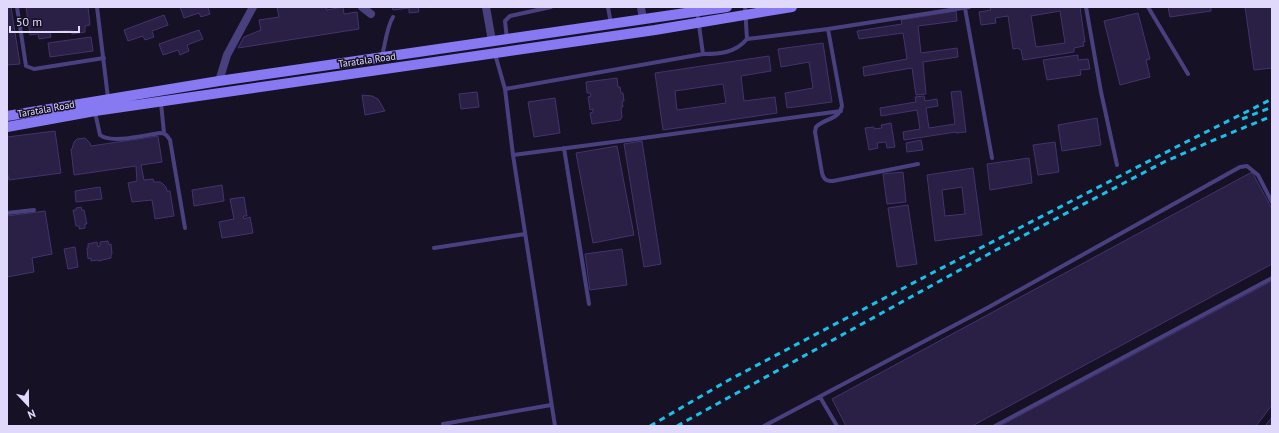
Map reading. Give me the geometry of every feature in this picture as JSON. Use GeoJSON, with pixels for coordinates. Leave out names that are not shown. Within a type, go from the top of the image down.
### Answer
{"type":"FeatureCollection","features":[{"type":"Feature","properties":{"kind":"main road","name":"Taratala Road"},"geometry":{"type":"LineString","coordinates":[[7,116],[219,81],[727,7]]}},
{"type":"Feature","properties":{"kind":"main road"},"geometry":{"type":"LineString","coordinates":[[7,127],[207,95],[495,54],[698,22],[745,11],[792,7]]}},
{"type":"Feature","properties":{"kind":"main road"},"geometry":{"type":"LineString","coordinates":[[206,83],[207,95]]}},
{"type":"Feature","properties":{"kind":"street"},"geometry":{"type":"LineString","coordinates":[[219,81],[227,56],[254,7]]}},
{"type":"Feature","properties":{"kind":"street"},"geometry":{"type":"LineString","coordinates":[[362,7],[371,14]]}},
{"type":"Feature","properties":{"kind":"street"},"geometry":{"type":"LineString","coordinates":[[486,7],[492,41]]}},
{"type":"Feature","properties":{"kind":"street"},"geometry":{"type":"LineString","coordinates":[[641,7],[643,20]]}},
{"type":"Feature","properties":{"kind":"lane"},"geometry":{"type":"LineString","coordinates":[[17,7],[26,66],[34,69],[104,58]]}},
{"type":"Feature","properties":{"kind":"lane"},"geometry":{"type":"LineString","coordinates":[[97,7],[108,99]]}},
{"type":"Feature","properties":{"kind":"lane"},"geometry":{"type":"LineString","coordinates":[[508,39],[505,21],[510,16],[551,7]]}},
{"type":"Feature","properties":{"kind":"lane"},"geometry":{"type":"LineString","coordinates":[[608,7],[611,24]]}},
{"type":"Feature","properties":{"kind":"lane"},"geometry":{"type":"LineString","coordinates":[[505,89],[703,54],[727,53],[742,44],[747,39],[828,30],[967,7],[992,158]]}},
{"type":"Feature","properties":{"kind":"lane"},"geometry":{"type":"LineString","coordinates":[[1086,7],[1101,92],[1117,165]]}},
{"type":"Feature","properties":{"kind":"lane"},"geometry":{"type":"LineString","coordinates":[[1148,7],[1188,74]]}},
{"type":"Feature","properties":{"kind":"lane"},"geometry":{"type":"LineString","coordinates":[[697,11],[703,54]]}},
{"type":"Feature","properties":{"kind":"lane"},"geometry":{"type":"LineString","coordinates":[[745,11],[747,39]]}},
{"type":"Feature","properties":{"kind":"lane"},"geometry":{"type":"LineString","coordinates":[[381,58],[388,28],[393,17]]}},
{"type":"Feature","properties":{"kind":"lane"},"geometry":{"type":"LineString","coordinates":[[828,30],[841,100],[841,111],[834,118],[824,121],[816,127],[815,132],[824,179],[827,182],[834,182],[918,164]]}},
{"type":"Feature","properties":{"kind":"lane"},"geometry":{"type":"LineString","coordinates":[[495,54],[505,89],[513,155],[555,426]]}},
{"type":"Feature","properties":{"kind":"lane"},"geometry":{"type":"LineString","coordinates":[[160,103],[164,133],[170,140],[185,228]]}},
{"type":"Feature","properties":{"kind":"lane"},"geometry":{"type":"LineString","coordinates":[[513,155],[841,111]]}},
{"type":"Feature","properties":{"kind":"lane"},"geometry":{"type":"LineString","coordinates":[[95,112],[100,136],[105,139],[164,133]]}},
{"type":"Feature","properties":{"kind":"lane"},"geometry":{"type":"LineString","coordinates":[[564,148],[589,304]]}},
{"type":"Feature","properties":{"kind":"lane"},"geometry":{"type":"LineString","coordinates":[[764,426],[989,307],[1240,167],[1246,166],[1258,175],[1272,202]]}},
{"type":"Feature","properties":{"kind":"lane"},"geometry":{"type":"LineString","coordinates":[[7,213],[34,210]]}},
{"type":"Feature","properties":{"kind":"lane"},"geometry":{"type":"LineString","coordinates":[[434,248],[525,234]]}},
{"type":"Feature","properties":{"kind":"lane"},"geometry":{"type":"LineString","coordinates":[[996,426],[1272,278]]}},
{"type":"Feature","properties":{"kind":"lane"},"geometry":{"type":"LineString","coordinates":[[820,397],[837,426]]}},
{"type":"Feature","properties":{"kind":"lane"},"geometry":{"type":"LineString","coordinates":[[443,424],[552,405]]}},
{"type":"Feature","properties":{"kind":"building"},"geometry":{"type":"Polygon","coordinates":[[[7,7],[11,7],[20,64],[7,65],[7,7]]]}},
{"type":"Feature","properties":{"kind":"building"},"geometry":{"type":"Polygon","coordinates":[[[26,7],[88,7],[90,25],[85,26],[85,32],[72,34],[71,30],[50,32],[51,37],[39,39],[38,34],[30,35],[26,7]]]}},
{"type":"Feature","properties":{"kind":"building"},"geometry":{"type":"Polygon","coordinates":[[[180,7],[211,7],[208,8],[210,14],[201,17],[199,13],[184,18],[180,7]]]}},
{"type":"Feature","properties":{"kind":"building"},"geometry":{"type":"Polygon","coordinates":[[[277,7],[326,7],[327,10],[343,7],[344,14],[357,12],[359,29],[238,48],[244,37],[261,30],[259,20],[279,17],[277,7]]]}},
{"type":"Feature","properties":{"kind":"building"},"geometry":{"type":"Polygon","coordinates":[[[392,7],[418,7],[419,12],[409,13],[409,8],[393,10],[392,7]]]}},
{"type":"Feature","properties":{"kind":"building"},"geometry":{"type":"Polygon","coordinates":[[[990,7],[1080,7],[1085,42],[1083,42],[1084,46],[1074,48],[1074,52],[1023,60],[1021,50],[1018,48],[1013,49],[1008,16],[995,18],[996,23],[981,25],[979,12],[991,10],[990,7]],[[1060,11],[1031,16],[1036,47],[1065,43],[1060,11]]]}},
{"type":"Feature","properties":{"kind":"building"},"geometry":{"type":"Polygon","coordinates":[[[1168,7],[1211,7],[1211,11],[1170,17],[1168,7]]]}},
{"type":"Feature","properties":{"kind":"building"},"geometry":{"type":"Polygon","coordinates":[[[1245,7],[1272,7],[1272,68],[1254,70],[1245,7]]]}},
{"type":"Feature","properties":{"kind":"building"},"geometry":{"type":"Polygon","coordinates":[[[956,11],[957,21],[918,26],[921,53],[957,48],[958,57],[923,62],[926,94],[916,95],[912,68],[864,76],[863,67],[907,59],[903,33],[859,39],[857,31],[902,24],[901,20],[956,11]]]}},
{"type":"Feature","properties":{"kind":"building"},"geometry":{"type":"Polygon","coordinates":[[[1138,13],[1150,59],[1146,60],[1150,77],[1120,85],[1104,21],[1138,13]]]}},
{"type":"Feature","properties":{"kind":"building"},"geometry":{"type":"Polygon","coordinates":[[[164,15],[168,25],[152,31],[154,37],[145,40],[143,36],[128,41],[124,30],[164,15]]]}},
{"type":"Feature","properties":{"kind":"building"},"geometry":{"type":"Polygon","coordinates":[[[199,30],[203,39],[187,45],[189,51],[180,55],[178,50],[163,55],[159,44],[199,30]]]}},
{"type":"Feature","properties":{"kind":"building"},"geometry":{"type":"Polygon","coordinates":[[[91,37],[93,51],[50,57],[48,43],[91,37]]]}},
{"type":"Feature","properties":{"kind":"building"},"geometry":{"type":"Polygon","coordinates":[[[823,43],[832,102],[787,108],[785,93],[813,88],[809,62],[781,67],[778,49],[823,43]]]}},
{"type":"Feature","properties":{"kind":"building"},"geometry":{"type":"Polygon","coordinates":[[[1078,55],[1078,60],[1088,59],[1090,69],[1080,70],[1081,75],[1047,80],[1043,60],[1078,55]]]}},
{"type":"Feature","properties":{"kind":"building"},"geometry":{"type":"Polygon","coordinates":[[[769,56],[771,71],[741,76],[744,101],[775,97],[777,113],[663,130],[655,73],[769,56]],[[723,84],[675,91],[677,110],[726,103],[723,84]]]}},
{"type":"Feature","properties":{"kind":"building"},"geometry":{"type":"Polygon","coordinates":[[[617,78],[618,87],[620,87],[621,93],[623,93],[624,101],[622,101],[623,107],[621,107],[622,117],[620,120],[592,124],[590,113],[593,112],[593,109],[590,110],[588,97],[591,96],[590,93],[587,93],[586,82],[617,78]]]}},
{"type":"Feature","properties":{"kind":"building"},"geometry":{"type":"Polygon","coordinates":[[[961,91],[966,132],[956,132],[904,140],[903,132],[920,129],[917,110],[881,116],[880,108],[916,102],[915,97],[924,96],[925,101],[937,99],[938,106],[926,108],[929,128],[955,124],[951,92],[961,91]]]}},
{"type":"Feature","properties":{"kind":"building"},"geometry":{"type":"Polygon","coordinates":[[[477,92],[479,107],[461,109],[459,94],[477,92]]]}},
{"type":"Feature","properties":{"kind":"building"},"geometry":{"type":"Polygon","coordinates":[[[362,95],[372,96],[378,99],[385,111],[365,115],[362,95]]]}},
{"type":"Feature","properties":{"kind":"building"},"geometry":{"type":"Polygon","coordinates":[[[555,98],[560,133],[534,137],[528,102],[555,98]]]}},
{"type":"Feature","properties":{"kind":"building"},"geometry":{"type":"Polygon","coordinates":[[[1097,118],[1101,145],[1062,151],[1058,125],[1097,118]]]}},
{"type":"Feature","properties":{"kind":"building"},"geometry":{"type":"Polygon","coordinates":[[[891,123],[895,147],[887,148],[886,142],[877,143],[878,148],[869,150],[865,128],[882,128],[881,125],[891,123]]]}},
{"type":"Feature","properties":{"kind":"building"},"geometry":{"type":"Polygon","coordinates":[[[55,131],[61,173],[9,180],[7,172],[7,137],[55,131]]]}},
{"type":"Feature","properties":{"kind":"building"},"geometry":{"type":"Polygon","coordinates":[[[158,136],[162,162],[141,165],[144,180],[153,179],[154,182],[160,182],[166,187],[167,191],[170,191],[174,216],[155,219],[152,200],[132,202],[128,183],[137,181],[136,166],[74,175],[71,149],[77,139],[85,138],[91,146],[158,136]]]}},
{"type":"Feature","properties":{"kind":"building"},"geometry":{"type":"Polygon","coordinates":[[[921,140],[923,150],[907,152],[906,143],[921,140]]]}},
{"type":"Feature","properties":{"kind":"building"},"geometry":{"type":"Polygon","coordinates":[[[642,141],[661,264],[644,267],[624,144],[642,141]]]}},
{"type":"Feature","properties":{"kind":"building"},"geometry":{"type":"Polygon","coordinates":[[[1055,142],[1059,172],[1038,175],[1033,145],[1055,142]]]}},
{"type":"Feature","properties":{"kind":"building"},"geometry":{"type":"Polygon","coordinates":[[[617,146],[634,235],[593,243],[576,153],[617,146]]]}},
{"type":"Feature","properties":{"kind":"building"},"geometry":{"type":"Polygon","coordinates":[[[1029,158],[1032,183],[990,190],[987,164],[1029,158]]]}},
{"type":"Feature","properties":{"kind":"building"},"geometry":{"type":"Polygon","coordinates":[[[973,168],[982,235],[935,241],[927,175],[973,168]],[[962,187],[942,190],[945,216],[965,214],[962,187]]]}},
{"type":"Feature","properties":{"kind":"building"},"geometry":{"type":"Polygon","coordinates":[[[903,172],[906,202],[887,204],[883,174],[903,172]]]}},
{"type":"Feature","properties":{"kind":"building"},"geometry":{"type":"Polygon","coordinates":[[[1252,172],[1272,209],[1272,264],[972,426],[846,426],[832,399],[1252,172]]]}},
{"type":"Feature","properties":{"kind":"building"},"geometry":{"type":"Polygon","coordinates":[[[222,185],[224,201],[194,206],[192,190],[222,185]]]}},
{"type":"Feature","properties":{"kind":"building"},"geometry":{"type":"Polygon","coordinates":[[[100,187],[102,199],[76,202],[75,191],[100,187]]]}},
{"type":"Feature","properties":{"kind":"building"},"geometry":{"type":"Polygon","coordinates":[[[244,197],[247,216],[243,216],[244,219],[250,217],[253,233],[222,238],[219,222],[234,219],[230,199],[244,197]]]}},
{"type":"Feature","properties":{"kind":"building"},"geometry":{"type":"Polygon","coordinates":[[[908,205],[917,264],[897,267],[888,208],[908,205]]]}},
{"type":"Feature","properties":{"kind":"building"},"geometry":{"type":"Polygon","coordinates":[[[81,207],[82,210],[84,210],[87,224],[85,224],[85,228],[79,229],[79,226],[76,226],[73,210],[81,207]]]}},
{"type":"Feature","properties":{"kind":"building"},"geometry":{"type":"Polygon","coordinates":[[[45,211],[52,254],[32,258],[34,272],[7,277],[7,216],[45,211]]]}},
{"type":"Feature","properties":{"kind":"building"},"geometry":{"type":"Polygon","coordinates":[[[108,241],[109,245],[111,244],[111,258],[98,261],[91,261],[91,258],[88,259],[88,244],[97,242],[98,247],[100,246],[100,242],[108,241]]]}},
{"type":"Feature","properties":{"kind":"building"},"geometry":{"type":"Polygon","coordinates":[[[75,247],[78,267],[68,269],[64,249],[75,247]]]}},
{"type":"Feature","properties":{"kind":"building"},"geometry":{"type":"Polygon","coordinates":[[[622,249],[627,285],[590,290],[585,254],[622,249]]]}},
{"type":"Feature","properties":{"kind":"building"},"geometry":{"type":"Polygon","coordinates":[[[1272,281],[1272,405],[1256,426],[1000,426],[1272,281]]]}},
{"type":"Feature","properties":{"kind":"building"},"geometry":{"type":"Polygon","coordinates":[[[1272,417],[1272,426],[1265,426],[1272,417]]]}},
{"type":"Feature","properties":{"kind":"railway"},"geometry":{"type":"LineString","coordinates":[[650,426],[727,381],[934,272],[1272,99]]}},
{"type":"Feature","properties":{"kind":"railway"},"geometry":{"type":"LineString","coordinates":[[1242,119],[1272,107]]}},
{"type":"Feature","properties":{"kind":"railway"},"geometry":{"type":"LineString","coordinates":[[677,426],[996,250],[1164,162],[1272,116]]}}]}
